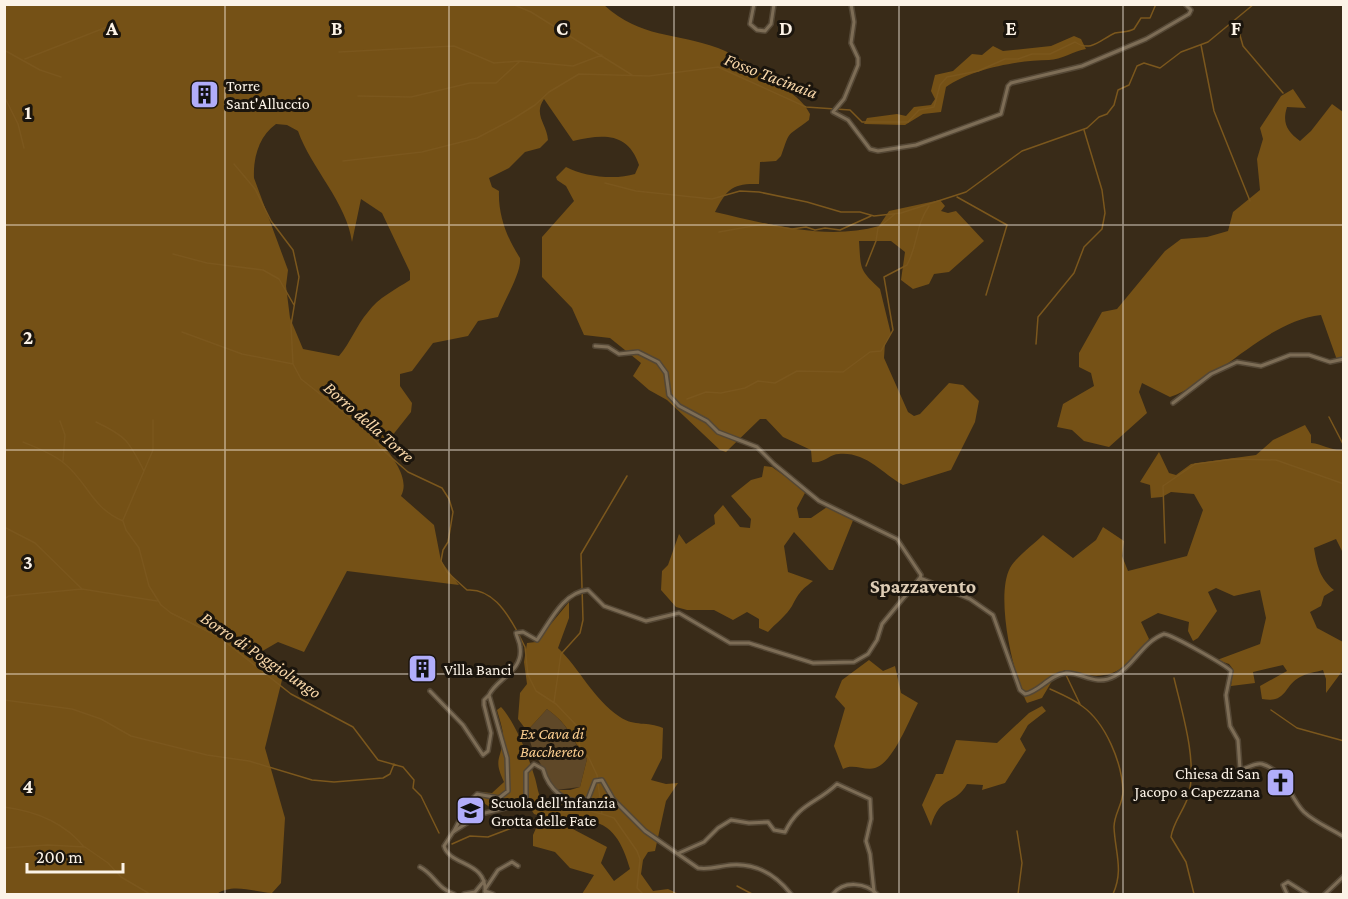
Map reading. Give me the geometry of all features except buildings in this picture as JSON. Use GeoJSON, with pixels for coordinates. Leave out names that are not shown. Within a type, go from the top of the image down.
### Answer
{"type":"FeatureCollection","features":[{"type":"Feature","properties":{"kind":"street"},"geometry":{"type":"LineString","coordinates":[[754,4],[750,24],[757,30],[765,31],[771,24],[774,4]]}},
{"type":"Feature","properties":{"kind":"street"},"geometry":{"type":"LineString","coordinates":[[850,4],[854,22],[850,43],[858,58],[858,65],[844,99],[833,111],[848,120],[870,149],[878,152],[916,146],[1001,114],[1008,86],[1011,83],[1082,66],[1146,39],[1189,14],[1190,8],[1185,4]]}},
{"type":"Feature","properties":{"kind":"street"},"geometry":{"type":"LineString","coordinates":[[595,346],[608,347],[619,354],[638,352],[658,363],[666,373],[669,395],[679,406],[707,421],[718,432],[757,447],[819,501],[897,539],[921,576],[970,599],[993,615],[1020,690],[1025,694],[1042,683],[1066,673],[1090,680],[1117,675],[1149,642],[1164,634],[1182,640],[1211,660],[1227,667],[1231,671],[1226,695],[1230,726],[1238,740],[1240,769],[1255,764],[1268,768],[1285,780],[1296,802],[1308,815],[1344,837]]}},
{"type":"Feature","properties":{"kind":"street"},"geometry":{"type":"LineString","coordinates":[[1173,403],[1211,374],[1237,362],[1261,366],[1290,355],[1316,356],[1330,362],[1344,359]]}},
{"type":"Feature","properties":{"kind":"street"},"geometry":{"type":"LineString","coordinates":[[430,691],[467,730],[483,754],[489,751],[490,739],[484,700],[499,682],[509,677],[517,661],[521,649],[516,633],[538,639],[561,604],[585,590],[604,606],[646,621],[680,614],[730,643],[749,643],[813,663],[854,662],[868,654],[877,640],[882,624],[921,576]]}},
{"type":"Feature","properties":{"kind":"street"},"geometry":{"type":"LineString","coordinates":[[485,891],[484,880],[468,864],[444,850],[460,817],[477,794],[499,798],[508,791],[507,758],[489,695]]}},
{"type":"Feature","properties":{"kind":"street"},"geometry":{"type":"LineString","coordinates":[[453,832],[481,814],[526,803],[526,772],[534,764],[543,769],[552,790],[573,800],[588,799],[598,779],[604,782],[612,799],[645,831],[698,868],[706,870],[733,865],[755,867],[780,881],[791,894]]}},
{"type":"Feature","properties":{"kind":"street"},"geometry":{"type":"LineString","coordinates":[[679,853],[704,842],[718,828],[731,820],[749,823],[768,822],[774,830],[785,832],[801,808],[824,796],[837,784],[870,799],[872,819],[866,841],[875,893]]}},
{"type":"Feature","properties":{"kind":"street"},"geometry":{"type":"LineString","coordinates":[[485,891],[498,870],[512,862],[518,866]]}},
{"type":"Feature","properties":{"kind":"street"},"geometry":{"type":"LineString","coordinates":[[420,867],[430,872],[438,885],[454,894]]}},
{"type":"Feature","properties":{"kind":"street"},"geometry":{"type":"LineString","coordinates":[[1325,894],[1344,876]]}},
{"type":"Feature","properties":{"kind":"street"},"geometry":{"type":"LineString","coordinates":[[464,894],[475,892],[484,880]]}},
{"type":"Feature","properties":{"kind":"street"},"geometry":{"type":"LineString","coordinates":[[1287,894],[1283,885],[1288,882],[1307,894]]}},
{"type":"Feature","properties":{"kind":"street"},"geometry":{"type":"LineString","coordinates":[[833,894],[847,885],[863,886],[875,893]]}},
{"type":"Feature","properties":{"kind":"street"},"geometry":{"type":"LineString","coordinates":[[485,891],[492,894]]}},
{"type":"Feature","properties":{"kind":"green space","name":"Ex Cava di Bacchereto"},"geometry":{"type":"Polygon","coordinates":[[[547,709],[566,727],[587,759],[580,787],[556,790],[533,751],[527,731],[547,709]]]}},
{"type":"Feature","properties":{"kind":"shaded area"},"geometry":{"type":"Polygon","coordinates":[[[5,5],[604,5],[618,16],[645,29],[702,43],[734,55],[791,93],[810,114],[809,120],[790,134],[781,156],[776,161],[760,162],[759,184],[736,186],[731,189],[715,212],[797,229],[838,232],[879,226],[889,211],[940,200],[945,206],[941,211],[948,213],[956,211],[984,241],[949,272],[934,274],[929,284],[913,289],[901,280],[905,252],[891,241],[859,241],[862,268],[880,289],[891,334],[885,343],[884,358],[908,412],[914,416],[920,414],[949,383],[963,385],[979,401],[975,422],[951,470],[903,485],[858,456],[839,454],[820,462],[812,462],[811,450],[783,437],[766,419],[760,419],[726,452],[720,450],[667,400],[649,390],[633,376],[641,363],[610,338],[584,335],[572,308],[542,277],[542,237],[574,201],[566,186],[556,177],[566,167],[591,175],[627,176],[635,174],[639,165],[628,146],[613,138],[594,137],[573,141],[544,99],[540,115],[548,140],[540,148],[525,152],[509,168],[489,178],[492,187],[499,191],[504,226],[520,258],[512,287],[498,317],[478,321],[468,336],[433,343],[412,371],[400,374],[400,386],[412,403],[411,412],[384,446],[396,463],[402,477],[404,483],[401,496],[434,525],[441,561],[459,585],[347,571],[304,652],[278,642],[259,653],[282,680],[265,748],[285,818],[281,883],[272,893],[230,889],[217,894],[5,894],[5,5]],[[276,124],[261,141],[256,155],[254,178],[288,270],[286,286],[290,318],[303,349],[339,356],[372,307],[410,280],[410,272],[382,213],[361,199],[352,242],[349,228],[336,199],[311,158],[298,131],[287,125],[276,124]]]}},
{"type":"Feature","properties":{"kind":"shaded area"},"geometry":{"type":"Polygon","coordinates":[[[1074,36],[1081,39],[1086,49],[1054,60],[996,67],[956,81],[946,87],[941,112],[923,114],[905,125],[864,124],[867,118],[897,114],[906,116],[914,107],[931,105],[935,99],[931,91],[935,75],[953,71],[972,54],[982,55],[993,46],[1003,51],[1051,46],[1074,36]]]}},
{"type":"Feature","properties":{"kind":"shaded area"},"geometry":{"type":"Polygon","coordinates":[[[1293,89],[1306,108],[1287,107],[1285,122],[1292,134],[1300,141],[1332,104],[1343,112],[1343,358],[1337,360],[1321,315],[1300,320],[1262,339],[1208,377],[1170,397],[1142,383],[1139,392],[1147,413],[1109,447],[1084,441],[1072,430],[1057,427],[1063,404],[1094,386],[1091,373],[1079,367],[1079,353],[1102,312],[1117,309],[1165,251],[1181,239],[1207,237],[1228,231],[1233,212],[1260,190],[1257,159],[1263,139],[1260,128],[1281,96],[1293,89]]]}},
{"type":"Feature","properties":{"kind":"shaded area"},"geometry":{"type":"Polygon","coordinates":[[[1305,425],[1311,435],[1311,443],[1343,450],[1343,553],[1336,539],[1314,548],[1320,572],[1334,590],[1324,596],[1321,606],[1310,612],[1317,628],[1343,642],[1343,670],[1326,693],[1326,679],[1323,670],[1295,680],[1276,699],[1262,699],[1260,686],[1287,671],[1283,665],[1253,672],[1255,683],[1231,686],[1233,669],[1229,664],[1217,660],[1260,644],[1266,618],[1260,590],[1234,596],[1216,588],[1208,592],[1217,611],[1198,638],[1193,641],[1188,631],[1189,622],[1158,613],[1141,622],[1149,639],[1122,668],[1104,675],[1093,676],[1065,670],[1055,676],[1042,698],[1027,703],[1012,656],[1004,597],[1010,568],[1021,555],[1043,535],[1073,558],[1096,540],[1103,527],[1124,541],[1122,556],[1128,571],[1187,556],[1203,510],[1194,494],[1171,492],[1162,497],[1151,498],[1150,485],[1140,482],[1159,452],[1169,473],[1176,475],[1191,464],[1256,455],[1273,440],[1305,425]]]}},
{"type":"Feature","properties":{"kind":"shaded area"},"geometry":{"type":"Polygon","coordinates":[[[764,466],[772,467],[806,491],[797,508],[799,518],[811,518],[827,507],[854,518],[833,570],[829,570],[794,532],[784,546],[788,572],[813,581],[800,592],[787,613],[768,632],[759,628],[759,619],[747,612],[733,620],[714,610],[687,610],[676,607],[661,590],[662,571],[668,565],[679,534],[686,544],[715,524],[714,515],[723,505],[740,527],[750,528],[751,519],[731,496],[751,480],[762,477],[764,466]]]}},
{"type":"Feature","properties":{"kind":"shaded area"},"geometry":{"type":"Polygon","coordinates":[[[569,602],[569,618],[558,648],[610,710],[625,720],[663,728],[662,758],[651,780],[666,784],[678,783],[666,801],[655,851],[648,852],[643,860],[641,874],[653,891],[668,889],[679,894],[582,894],[594,875],[570,868],[555,852],[533,846],[533,835],[537,826],[553,820],[534,814],[526,801],[494,810],[475,797],[481,792],[492,793],[504,782],[498,764],[503,736],[497,710],[501,707],[520,739],[545,805],[553,800],[556,790],[580,787],[587,759],[561,721],[547,709],[527,731],[518,719],[520,693],[527,684],[524,662],[527,643],[536,642],[569,602]],[[586,821],[569,827],[607,847],[601,863],[614,881],[630,869],[616,836],[595,822],[586,821]]]}},
{"type":"Feature","properties":{"kind":"shaded area"},"geometry":{"type":"Polygon","coordinates":[[[869,660],[883,671],[895,666],[901,693],[918,703],[894,750],[882,764],[871,769],[847,767],[843,769],[834,746],[845,708],[835,697],[842,680],[869,660]]]}},
{"type":"Feature","properties":{"kind":"shaded area"},"geometry":{"type":"Polygon","coordinates":[[[1042,706],[1046,711],[1028,725],[1020,739],[1026,750],[1005,783],[982,790],[983,785],[967,784],[958,795],[943,804],[931,826],[922,805],[936,774],[943,774],[956,740],[997,743],[1029,713],[1042,706]]]}},
{"type":"Feature","properties":{"kind":"waterway"},"geometry":{"type":"LineString","coordinates":[[512,4],[531,12],[632,75]]}},
{"type":"Feature","properties":{"kind":"waterway","name":"Fosso Tacinaia"},"geometry":{"type":"LineString","coordinates":[[343,161],[422,152],[477,138],[513,119],[535,105],[549,92],[579,74],[649,76],[718,67],[806,107],[850,110],[862,122],[908,122],[919,110],[934,107],[940,85],[947,77],[978,71],[1005,59],[1018,59],[1032,54],[1050,54],[1075,42],[1091,46],[1115,33],[1134,29],[1141,18],[1150,18],[1156,4]]}},
{"type":"Feature","properties":{"kind":"waterway"},"geometry":{"type":"LineString","coordinates":[[605,183],[636,191],[712,199],[740,191],[759,192],[841,212],[860,212],[874,216],[901,213],[966,192],[1022,151],[1087,128],[1099,117],[1107,114],[1114,105],[1118,90],[1129,85],[1137,66],[1144,63],[1160,68],[1181,52],[1208,42],[1254,4]]}},
{"type":"Feature","properties":{"kind":"waterway"},"geometry":{"type":"LineString","coordinates":[[1236,21],[1243,46],[1283,93]]}},
{"type":"Feature","properties":{"kind":"waterway"},"geometry":{"type":"LineString","coordinates":[[25,59],[107,27]]}},
{"type":"Feature","properties":{"kind":"waterway"},"geometry":{"type":"LineString","coordinates":[[1201,45],[1214,111],[1250,201]]}},
{"type":"Feature","properties":{"kind":"waterway"},"geometry":{"type":"LineString","coordinates":[[339,52],[454,46],[494,63],[519,61],[573,66],[602,55]]}},
{"type":"Feature","properties":{"kind":"waterway"},"geometry":{"type":"LineString","coordinates":[[4,50],[40,70],[61,77]]}},
{"type":"Feature","properties":{"kind":"waterway"},"geometry":{"type":"LineString","coordinates":[[358,96],[411,97],[470,83],[496,83],[519,62]]}},
{"type":"Feature","properties":{"kind":"waterway"},"geometry":{"type":"LineString","coordinates":[[4,96],[18,124],[24,148]]}},
{"type":"Feature","properties":{"kind":"waterway"},"geometry":{"type":"LineString","coordinates":[[1036,344],[1038,317],[1074,273],[1084,247],[1102,229],[1105,213],[1102,190],[1084,130]]}},
{"type":"Feature","properties":{"kind":"waterway","name":"Borro della Torre"},"geometry":{"type":"LineString","coordinates":[[234,164],[255,189],[271,221],[293,250],[299,277],[291,325],[293,364],[301,379],[367,431],[385,452],[408,472],[442,488],[453,512],[448,542],[443,550],[441,561],[447,572],[467,590],[476,590],[497,602],[517,631]]}},
{"type":"Feature","properties":{"kind":"waterway"},"geometry":{"type":"LineString","coordinates":[[957,197],[1007,225],[986,295]]}},
{"type":"Feature","properties":{"kind":"waterway"},"geometry":{"type":"LineString","coordinates":[[687,399],[706,392],[721,393],[745,388],[758,381],[775,383],[797,371],[843,372],[870,352],[881,351],[893,330],[884,277],[907,265],[921,221],[929,206]]}},
{"type":"Feature","properties":{"kind":"waterway"},"geometry":{"type":"LineString","coordinates":[[866,266],[876,241],[878,228],[895,214]]}},
{"type":"Feature","properties":{"kind":"waterway"},"geometry":{"type":"LineString","coordinates":[[719,232],[764,224],[792,229],[806,227],[815,230],[825,228],[840,230],[871,216]]}},
{"type":"Feature","properties":{"kind":"waterway"},"geometry":{"type":"LineString","coordinates":[[173,254],[207,263],[263,270],[279,279],[294,305]]}},
{"type":"Feature","properties":{"kind":"waterway"},"geometry":{"type":"LineString","coordinates":[[182,332],[242,354],[293,364]]}},
{"type":"Feature","properties":{"kind":"waterway"},"geometry":{"type":"LineString","coordinates":[[1329,417],[1344,446]]}},
{"type":"Feature","properties":{"kind":"waterway"},"geometry":{"type":"LineString","coordinates":[[144,471],[153,450],[153,420]]}},
{"type":"Feature","properties":{"kind":"waterway"},"geometry":{"type":"LineString","coordinates":[[60,421],[65,435],[63,461]]}},
{"type":"Feature","properties":{"kind":"waterway"},"geometry":{"type":"LineString","coordinates":[[96,422],[126,440],[144,471],[123,520]]}},
{"type":"Feature","properties":{"kind":"waterway","name":"Borro di Poggiolungo"},"geometry":{"type":"LineString","coordinates":[[23,442],[61,460],[104,509],[123,521],[126,530],[139,548],[149,586],[161,605],[171,613],[219,637],[291,694],[353,727],[378,760],[403,767],[414,780],[413,788],[421,796],[439,833]]}},
{"type":"Feature","properties":{"kind":"waterway"},"geometry":{"type":"LineString","coordinates":[[1165,543],[1163,486],[1195,464],[1234,459],[1276,460],[1344,484]]}},
{"type":"Feature","properties":{"kind":"waterway"},"geometry":{"type":"LineString","coordinates":[[554,702],[561,654],[580,633],[583,620],[581,554],[627,476]]}},
{"type":"Feature","properties":{"kind":"waterway"},"geometry":{"type":"LineString","coordinates":[[4,527],[35,543],[82,589]]}},
{"type":"Feature","properties":{"kind":"waterway"},"geometry":{"type":"LineString","coordinates":[[4,599],[9,596],[82,589],[157,601]]}},
{"type":"Feature","properties":{"kind":"waterway","name":"Borro della Torre"},"geometry":{"type":"LineString","coordinates":[[519,635],[525,647],[528,675],[536,691],[556,704],[577,726],[580,749],[588,756],[597,775],[602,814]]}},
{"type":"Feature","properties":{"kind":"waterway"},"geometry":{"type":"LineString","coordinates":[[1066,675],[1080,704]]}},
{"type":"Feature","properties":{"kind":"waterway"},"geometry":{"type":"LineString","coordinates":[[1174,678],[1188,736],[1191,780],[1187,800],[1171,837],[1186,862],[1194,894]]}},
{"type":"Feature","properties":{"kind":"waterway"},"geometry":{"type":"LineString","coordinates":[[1050,689],[1075,701],[1091,713],[1111,744],[1120,768],[1123,791],[1114,822],[1118,877],[1113,894]]}},
{"type":"Feature","properties":{"kind":"waterway"},"geometry":{"type":"LineString","coordinates":[[4,700],[72,709],[101,719],[131,736],[207,755],[249,761],[312,780],[334,782],[383,778],[390,774],[394,764]]}},
{"type":"Feature","properties":{"kind":"waterway"},"geometry":{"type":"LineString","coordinates":[[1271,710],[1297,728],[1344,741]]}},
{"type":"Feature","properties":{"kind":"waterway"},"geometry":{"type":"LineString","coordinates":[[4,807],[27,811],[48,819],[58,824],[84,847]]}},
{"type":"Feature","properties":{"kind":"waterway","name":"Borro di Poggiolungo"},"geometry":{"type":"LineString","coordinates":[[452,844],[470,836],[488,837],[551,813],[586,810],[602,814],[614,818],[637,851],[640,859],[637,888],[643,894]]}},
{"type":"Feature","properties":{"kind":"waterway"},"geometry":{"type":"LineString","coordinates":[[1017,831],[1022,863],[1018,894]]}},
{"type":"Feature","properties":{"kind":"waterway"},"geometry":{"type":"LineString","coordinates":[[4,848],[48,845],[85,847],[108,863],[121,877],[150,894]]}},
{"type":"Feature","properties":{"kind":"waterway"},"geometry":{"type":"LineString","coordinates":[[737,886],[752,894]]}},
{"type":"Feature","properties":{"kind":"place","name":"Torre Sant'Alluccio"},"geometry":{"type":"Point","coordinates":[205,94]}},
{"type":"Feature","properties":{"kind":"place","name":"Villa Banci"},"geometry":{"type":"Point","coordinates":[423,669]}},
{"type":"Feature","properties":{"kind":"place","name":"Chiesa di San Jacopo a Capezzana"},"geometry":{"type":"Point","coordinates":[1281,782]}},
{"type":"Feature","properties":{"kind":"place","name":"Scuola dell'infanzia Grotta delle Fate"},"geometry":{"type":"Point","coordinates":[470,811]}},
{"type":"Feature","properties":{"kind":"district","name":"Spazzavento"},"geometry":{"type":"Point","coordinates":[923,586]}}]}
